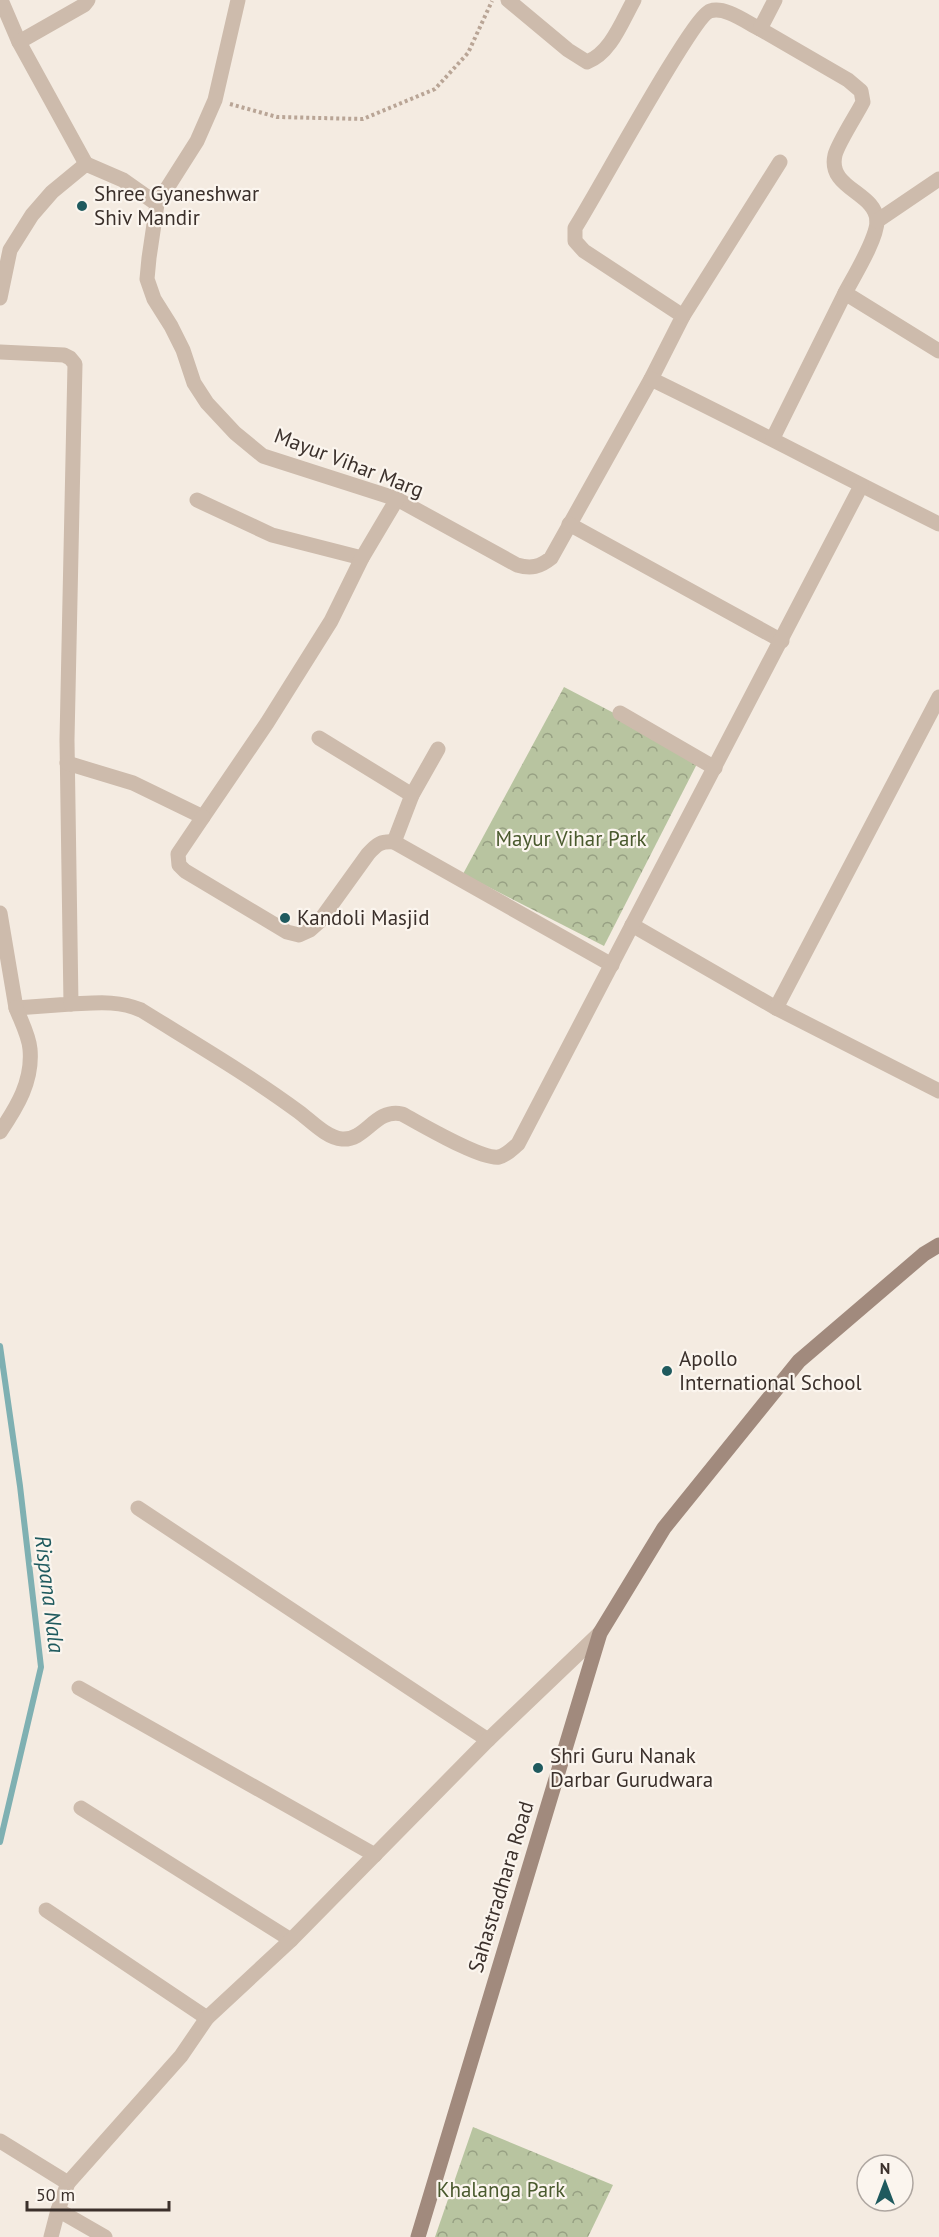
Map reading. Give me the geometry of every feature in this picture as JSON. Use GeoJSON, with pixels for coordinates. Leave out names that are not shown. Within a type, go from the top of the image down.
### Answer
{"type":"FeatureCollection","features":[{"type":"Feature","properties":{"kind":"main road","name":"Sahastradhara Road"},"geometry":{"type":"LineString","coordinates":[[418,2237],[600,1633],[664,1528],[799,1361],[924,1254],[939,1245]]}},
{"type":"Feature","properties":{"kind":"street"},"geometry":{"type":"LineString","coordinates":[[1,0],[19,42],[86,164],[123,180],[157,204],[197,141],[216,100],[238,0]]}},
{"type":"Feature","properties":{"kind":"street"},"geometry":{"type":"LineString","coordinates":[[19,42],[88,0]]}},
{"type":"Feature","properties":{"kind":"street"},"geometry":{"type":"LineString","coordinates":[[508,0],[568,50],[587,62],[597,59],[605,50],[634,0]]}},
{"type":"Feature","properties":{"kind":"street"},"geometry":{"type":"LineString","coordinates":[[760,29],[775,0]]}},
{"type":"Feature","properties":{"kind":"street"},"geometry":{"type":"LineString","coordinates":[[683,316],[584,251],[575,241],[575,228],[677,54],[704,13],[712,10],[725,11],[848,80],[861,92],[863,102],[835,155],[838,177],[874,208],[877,221],[875,234],[772,438]]}},
{"type":"Feature","properties":{"kind":"street"},"geometry":{"type":"LineString","coordinates":[[780,162],[683,316],[651,379],[569,524],[782,641]]}},
{"type":"Feature","properties":{"kind":"street"},"geometry":{"type":"LineString","coordinates":[[0,298],[5,248],[45,200],[86,164]]}},
{"type":"Feature","properties":{"kind":"street"},"geometry":{"type":"LineString","coordinates":[[877,221],[939,179]]}},
{"type":"Feature","properties":{"kind":"street","name":"Mayur Vihar Marg"},"geometry":{"type":"LineString","coordinates":[[157,204],[147,279],[153,299],[171,326],[183,350],[194,383],[207,403],[235,434],[263,456],[397,499],[517,565],[530,568],[544,564],[551,558],[569,524]]}},
{"type":"Feature","properties":{"kind":"street"},"geometry":{"type":"LineString","coordinates":[[846,293],[939,351]]}},
{"type":"Feature","properties":{"kind":"street"},"geometry":{"type":"LineString","coordinates":[[0,352],[64,355],[75,364],[68,763],[71,1004]]}},
{"type":"Feature","properties":{"kind":"street"},"geometry":{"type":"LineString","coordinates":[[651,379],[939,524]]}},
{"type":"Feature","properties":{"kind":"street"},"geometry":{"type":"LineString","coordinates":[[16,1008],[106,1002],[129,1005],[141,1010],[276,1095],[328,1134],[340,1139],[355,1138],[381,1116],[394,1112],[483,1155],[498,1157],[507,1154],[518,1144],[861,486]]}},
{"type":"Feature","properties":{"kind":"street"},"geometry":{"type":"LineString","coordinates":[[397,499],[362,558],[331,621],[267,723],[178,855],[179,865],[185,871],[287,932],[298,935],[310,930],[319,922],[376,845],[381,842],[394,843],[612,965]]}},
{"type":"Feature","properties":{"kind":"street"},"geometry":{"type":"LineString","coordinates":[[197,500],[272,535],[362,558]]}},
{"type":"Feature","properties":{"kind":"street"},"geometry":{"type":"LineString","coordinates":[[776,1008],[939,697]]}},
{"type":"Feature","properties":{"kind":"street"},"geometry":{"type":"LineString","coordinates":[[620,712],[715,768]]}},
{"type":"Feature","properties":{"kind":"street"},"geometry":{"type":"LineString","coordinates":[[319,738],[412,795]]}},
{"type":"Feature","properties":{"kind":"street"},"geometry":{"type":"LineString","coordinates":[[394,843],[412,795],[438,749]]}},
{"type":"Feature","properties":{"kind":"street"},"geometry":{"type":"LineString","coordinates":[[68,763],[133,783],[203,817]]}},
{"type":"Feature","properties":{"kind":"street"},"geometry":{"type":"LineString","coordinates":[[0,913],[16,1008],[30,1047],[29,1079],[17,1108],[0,1132]]}},
{"type":"Feature","properties":{"kind":"street"},"geometry":{"type":"LineString","coordinates":[[632,925],[776,1008],[939,1091]]}},
{"type":"Feature","properties":{"kind":"street"},"geometry":{"type":"LineString","coordinates":[[138,1508],[488,1740]]}},
{"type":"Feature","properties":{"kind":"street"},"geometry":{"type":"LineString","coordinates":[[51,2237],[68,2183],[128,2113],[182,2056],[207,2018],[291,1940],[488,1740],[600,1633]]}},
{"type":"Feature","properties":{"kind":"street"},"geometry":{"type":"LineString","coordinates":[[79,1688],[375,1855]]}},
{"type":"Feature","properties":{"kind":"street"},"geometry":{"type":"LineString","coordinates":[[81,1808],[291,1940]]}},
{"type":"Feature","properties":{"kind":"street"},"geometry":{"type":"LineString","coordinates":[[46,1910],[207,2018]]}},
{"type":"Feature","properties":{"kind":"street"},"geometry":{"type":"LineString","coordinates":[[0,2141],[68,2183]]}},
{"type":"Feature","properties":{"kind":"street"},"geometry":{"type":"LineString","coordinates":[[58,2210],[105,2237]]}},
{"type":"Feature","properties":{"kind":"path"},"geometry":{"type":"LineString","coordinates":[[216,100],[278,117],[363,119],[435,89],[468,53],[493,0]]}},
{"type":"Feature","properties":{"kind":"green space","name":"Mayur Vihar Park"},"geometry":{"type":"Polygon","coordinates":[[[564,687],[700,758],[604,946],[463,874],[564,687]]]}},
{"type":"Feature","properties":{"kind":"green space","name":"Khalanga Park"},"geometry":{"type":"Polygon","coordinates":[[[473,2127],[613,2185],[588,2237],[435,2237],[473,2127]]]}},
{"type":"Feature","properties":{"kind":"waterway","name":"Rispana Nala"},"geometry":{"type":"LineString","coordinates":[[0,1346],[20,1486],[41,1667],[0,1842]]}},
{"type":"Feature","properties":{"kind":"place","name":"Shree Gyaneshwar Shiv Mandir"},"geometry":{"type":"Point","coordinates":[82,206]}},
{"type":"Feature","properties":{"kind":"place","name":"Kandoli Masjid"},"geometry":{"type":"Point","coordinates":[285,918]}},
{"type":"Feature","properties":{"kind":"place","name":"Apollo International School"},"geometry":{"type":"Point","coordinates":[667,1371]}},
{"type":"Feature","properties":{"kind":"place","name":"Shri Guru Nanak Darbar Gurudwara"},"geometry":{"type":"Point","coordinates":[538,1768]}}]}
